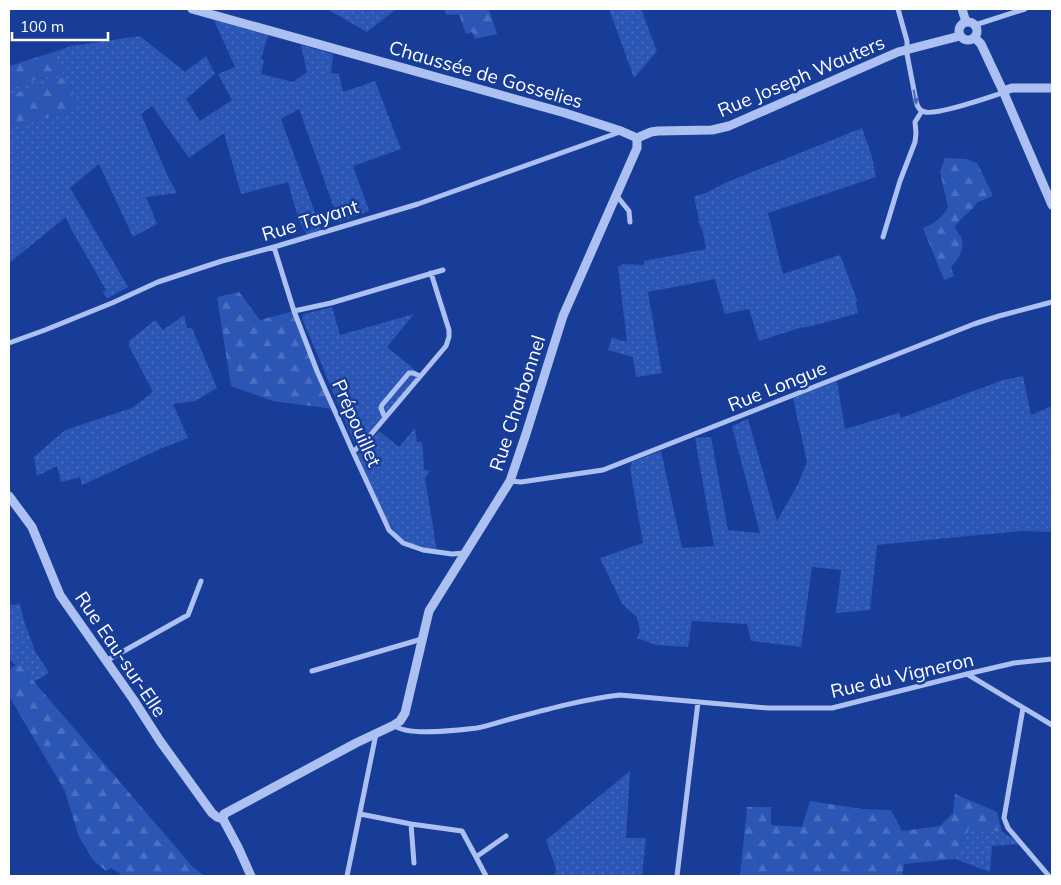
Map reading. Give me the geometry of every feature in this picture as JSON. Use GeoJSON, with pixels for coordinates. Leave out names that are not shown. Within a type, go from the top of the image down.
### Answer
{"type":"FeatureCollection","features":[{"type":"Feature","properties":{"kind":"street","name":"Chaussée de Gosselies"},"geometry":{"type":"LineString","coordinates":[[192,9],[565,113],[621,131]]}},
{"type":"Feature","properties":{"kind":"street"},"geometry":{"type":"LineString","coordinates":[[898,9],[907,41],[916,101],[918,108],[922,111],[939,111],[999,94],[1012,88],[1052,88]]}},
{"type":"Feature","properties":{"kind":"street"},"geometry":{"type":"LineString","coordinates":[[962,9],[966,22]]}},
{"type":"Feature","properties":{"kind":"street"},"geometry":{"type":"LineString","coordinates":[[975,25],[1025,9]]}},
{"type":"Feature","properties":{"kind":"street"},"geometry":{"type":"LineString","coordinates":[[966,22],[971,22],[975,25],[978,32],[975,38],[962,39],[960,26],[966,22]]}},
{"type":"Feature","properties":{"kind":"street","name":"Rue Joseph Wauters"},"geometry":{"type":"LineString","coordinates":[[637,138],[658,130],[712,130],[729,126],[907,49],[960,35]]}},
{"type":"Feature","properties":{"kind":"street"},"geometry":{"type":"LineString","coordinates":[[975,38],[981,44],[1003,91],[1052,205]]}},
{"type":"Feature","properties":{"kind":"street"},"geometry":{"type":"LineString","coordinates":[[883,237],[900,181],[915,142],[915,122],[922,111]]}},
{"type":"Feature","properties":{"kind":"street"},"geometry":{"type":"LineString","coordinates":[[621,131],[637,138]]}},
{"type":"Feature","properties":{"kind":"street","name":"Rue Tayant"},"geometry":{"type":"LineString","coordinates":[[9,343],[112,303],[158,282],[222,261],[418,204],[621,131]]}},
{"type":"Feature","properties":{"kind":"street","name":"Rue Charbonnel"},"geometry":{"type":"LineString","coordinates":[[394,725],[405,713],[429,611],[510,481],[524,443],[563,316],[637,148],[637,138]]}},
{"type":"Feature","properties":{"kind":"street"},"geometry":{"type":"LineString","coordinates":[[616,195],[629,211],[630,222]]}},
{"type":"Feature","properties":{"kind":"street","name":"Prépouillet"},"geometry":{"type":"LineString","coordinates":[[274,247],[294,311],[317,371],[352,452],[389,530],[403,543],[423,550],[452,554],[465,553]]}},
{"type":"Feature","properties":{"kind":"street"},"geometry":{"type":"LineString","coordinates":[[294,311],[331,303],[443,270]]}},
{"type":"Feature","properties":{"kind":"street"},"geometry":{"type":"LineString","coordinates":[[352,452],[368,438],[446,346],[449,330],[432,273]]}},
{"type":"Feature","properties":{"kind":"street","name":"Rue Longue"},"geometry":{"type":"LineString","coordinates":[[510,481],[521,482],[603,470],[974,324],[1052,302]]}},
{"type":"Feature","properties":{"kind":"street"},"geometry":{"type":"LineString","coordinates":[[385,418],[381,408],[382,404],[409,373],[420,376]]}},
{"type":"Feature","properties":{"kind":"street","name":"Rue Eau-sur-Elle"},"geometry":{"type":"LineString","coordinates":[[9,496],[32,527],[60,595],[212,813],[223,819]]}},
{"type":"Feature","properties":{"kind":"street"},"geometry":{"type":"LineString","coordinates":[[106,661],[188,615],[200,581]]}},
{"type":"Feature","properties":{"kind":"street"},"geometry":{"type":"LineString","coordinates":[[312,671],[422,639]]}},
{"type":"Feature","properties":{"kind":"street","name":"Rue du Vigneron"},"geometry":{"type":"LineString","coordinates":[[394,725],[401,729],[413,731],[442,731],[478,727],[597,698],[620,695],[768,708],[832,708],[968,674],[1014,664],[1052,659]]}},
{"type":"Feature","properties":{"kind":"street"},"geometry":{"type":"LineString","coordinates":[[968,674],[1052,725]]}},
{"type":"Feature","properties":{"kind":"street"},"geometry":{"type":"LineString","coordinates":[[677,876],[698,702]]}},
{"type":"Feature","properties":{"kind":"street"},"geometry":{"type":"LineString","coordinates":[[1023,708],[1004,818],[1008,828],[1049,876]]}},
{"type":"Feature","properties":{"kind":"street"},"geometry":{"type":"LineString","coordinates":[[251,876],[223,819],[224,814],[394,725]]}},
{"type":"Feature","properties":{"kind":"street"},"geometry":{"type":"LineString","coordinates":[[348,876],[376,734]]}},
{"type":"Feature","properties":{"kind":"street"},"geometry":{"type":"LineString","coordinates":[[360,814],[462,831],[486,876]]}},
{"type":"Feature","properties":{"kind":"street"},"geometry":{"type":"LineString","coordinates":[[411,824],[414,863]]}},
{"type":"Feature","properties":{"kind":"street"},"geometry":{"type":"LineString","coordinates":[[476,857],[506,836]]}},
{"type":"Feature","properties":{"kind":"green space"},"geometry":{"type":"Polygon","coordinates":[[[327,9],[396,9],[367,32],[327,9]]]}},
{"type":"Feature","properties":{"kind":"green space"},"geometry":{"type":"Polygon","coordinates":[[[443,9],[489,9],[497,34],[475,39],[472,32],[466,34],[459,14],[447,15],[443,9]]]}},
{"type":"Feature","properties":{"kind":"green space"},"geometry":{"type":"Polygon","coordinates":[[[609,9],[641,9],[657,51],[634,78],[609,9]]]}},
{"type":"Feature","properties":{"kind":"green space"},"geometry":{"type":"Polygon","coordinates":[[[214,20],[268,35],[261,59],[264,60],[261,74],[293,82],[307,72],[301,45],[333,54],[331,73],[339,74],[343,92],[375,81],[401,149],[353,166],[369,211],[339,222],[299,109],[281,119],[322,232],[307,235],[298,216],[288,182],[241,194],[224,133],[189,158],[152,106],[141,114],[168,177],[177,193],[146,197],[157,224],[133,237],[99,164],[70,188],[128,287],[108,298],[105,296],[103,292],[106,290],[66,217],[9,263],[9,128],[77,110],[64,78],[9,95],[9,87],[63,72],[57,51],[71,46],[140,36],[185,72],[206,56],[215,74],[186,99],[200,121],[232,100],[218,74],[235,67],[214,20]]]}},
{"type":"Feature","properties":{"kind":"green space"},"geometry":{"type":"Polygon","coordinates":[[[57,51],[64,72],[9,87],[9,66],[57,51]]]}},
{"type":"Feature","properties":{"kind":"green space"},"geometry":{"type":"Polygon","coordinates":[[[65,77],[78,110],[9,128],[9,95],[65,77]]]}},
{"type":"Feature","properties":{"kind":"green space"},"geometry":{"type":"Polygon","coordinates":[[[862,128],[872,157],[876,177],[768,213],[783,274],[840,255],[857,300],[858,313],[799,328],[759,341],[749,309],[725,314],[715,279],[648,292],[662,373],[636,377],[633,357],[608,350],[612,337],[627,341],[618,267],[622,264],[644,265],[644,261],[706,249],[703,232],[698,221],[694,196],[706,193],[725,183],[862,128]]]}},
{"type":"Feature","properties":{"kind":"green space"},"geometry":{"type":"Polygon","coordinates":[[[945,158],[966,159],[977,163],[993,196],[978,202],[955,227],[963,245],[959,257],[951,267],[954,276],[944,280],[923,228],[938,220],[948,207],[940,172],[945,158]]]}},
{"type":"Feature","properties":{"kind":"green space"},"geometry":{"type":"Polygon","coordinates":[[[239,292],[260,320],[294,311],[334,409],[273,401],[231,386],[217,297],[239,292]]]}},
{"type":"Feature","properties":{"kind":"green space"},"geometry":{"type":"Polygon","coordinates":[[[332,307],[340,335],[414,314],[387,347],[421,375],[365,441],[354,442],[302,318],[304,314],[332,307]]]}},
{"type":"Feature","properties":{"kind":"green space"},"geometry":{"type":"Polygon","coordinates":[[[184,315],[187,328],[192,328],[217,388],[195,401],[173,404],[188,438],[82,485],[80,477],[61,482],[57,466],[37,476],[34,457],[65,430],[132,408],[153,392],[129,346],[129,341],[155,320],[163,330],[184,315]]]}},
{"type":"Feature","properties":{"kind":"green space"},"geometry":{"type":"Polygon","coordinates":[[[1023,376],[1031,415],[1052,406],[1052,532],[1021,531],[877,545],[870,610],[836,613],[841,570],[812,567],[801,647],[751,641],[747,624],[692,621],[688,647],[656,645],[637,638],[640,631],[637,617],[622,604],[600,558],[643,543],[630,468],[632,462],[661,451],[682,548],[714,546],[695,438],[711,437],[728,530],[760,533],[732,426],[748,419],[777,521],[798,484],[807,462],[793,398],[837,381],[845,429],[899,413],[901,418],[1003,380],[1023,376]]]}},
{"type":"Feature","properties":{"kind":"green space"},"geometry":{"type":"Polygon","coordinates":[[[415,428],[417,442],[422,442],[424,470],[430,471],[425,478],[437,552],[403,543],[387,520],[357,455],[379,431],[399,447],[415,428]]]}},
{"type":"Feature","properties":{"kind":"green space"},"geometry":{"type":"Polygon","coordinates":[[[20,604],[35,651],[49,673],[34,682],[18,663],[15,665],[9,658],[9,605],[20,604]]]}},
{"type":"Feature","properties":{"kind":"green space"},"geometry":{"type":"Polygon","coordinates":[[[18,663],[191,865],[204,876],[120,876],[121,874],[111,868],[106,871],[94,861],[79,837],[65,791],[9,696],[9,670],[18,663]]]}},
{"type":"Feature","properties":{"kind":"green space"},"geometry":{"type":"Polygon","coordinates":[[[630,771],[626,838],[646,838],[642,876],[555,876],[556,868],[546,840],[630,771]]]}},
{"type":"Feature","properties":{"kind":"green space"},"geometry":{"type":"Polygon","coordinates":[[[955,794],[997,812],[1002,832],[970,827],[955,859],[904,864],[902,876],[740,876],[747,807],[771,807],[771,825],[802,827],[810,801],[862,809],[891,810],[902,831],[940,826],[953,813],[955,794]]]}},
{"type":"Feature","properties":{"kind":"green space"},"geometry":{"type":"Polygon","coordinates":[[[970,827],[1002,832],[1022,844],[992,846],[990,872],[955,859],[970,827]]]}}]}
